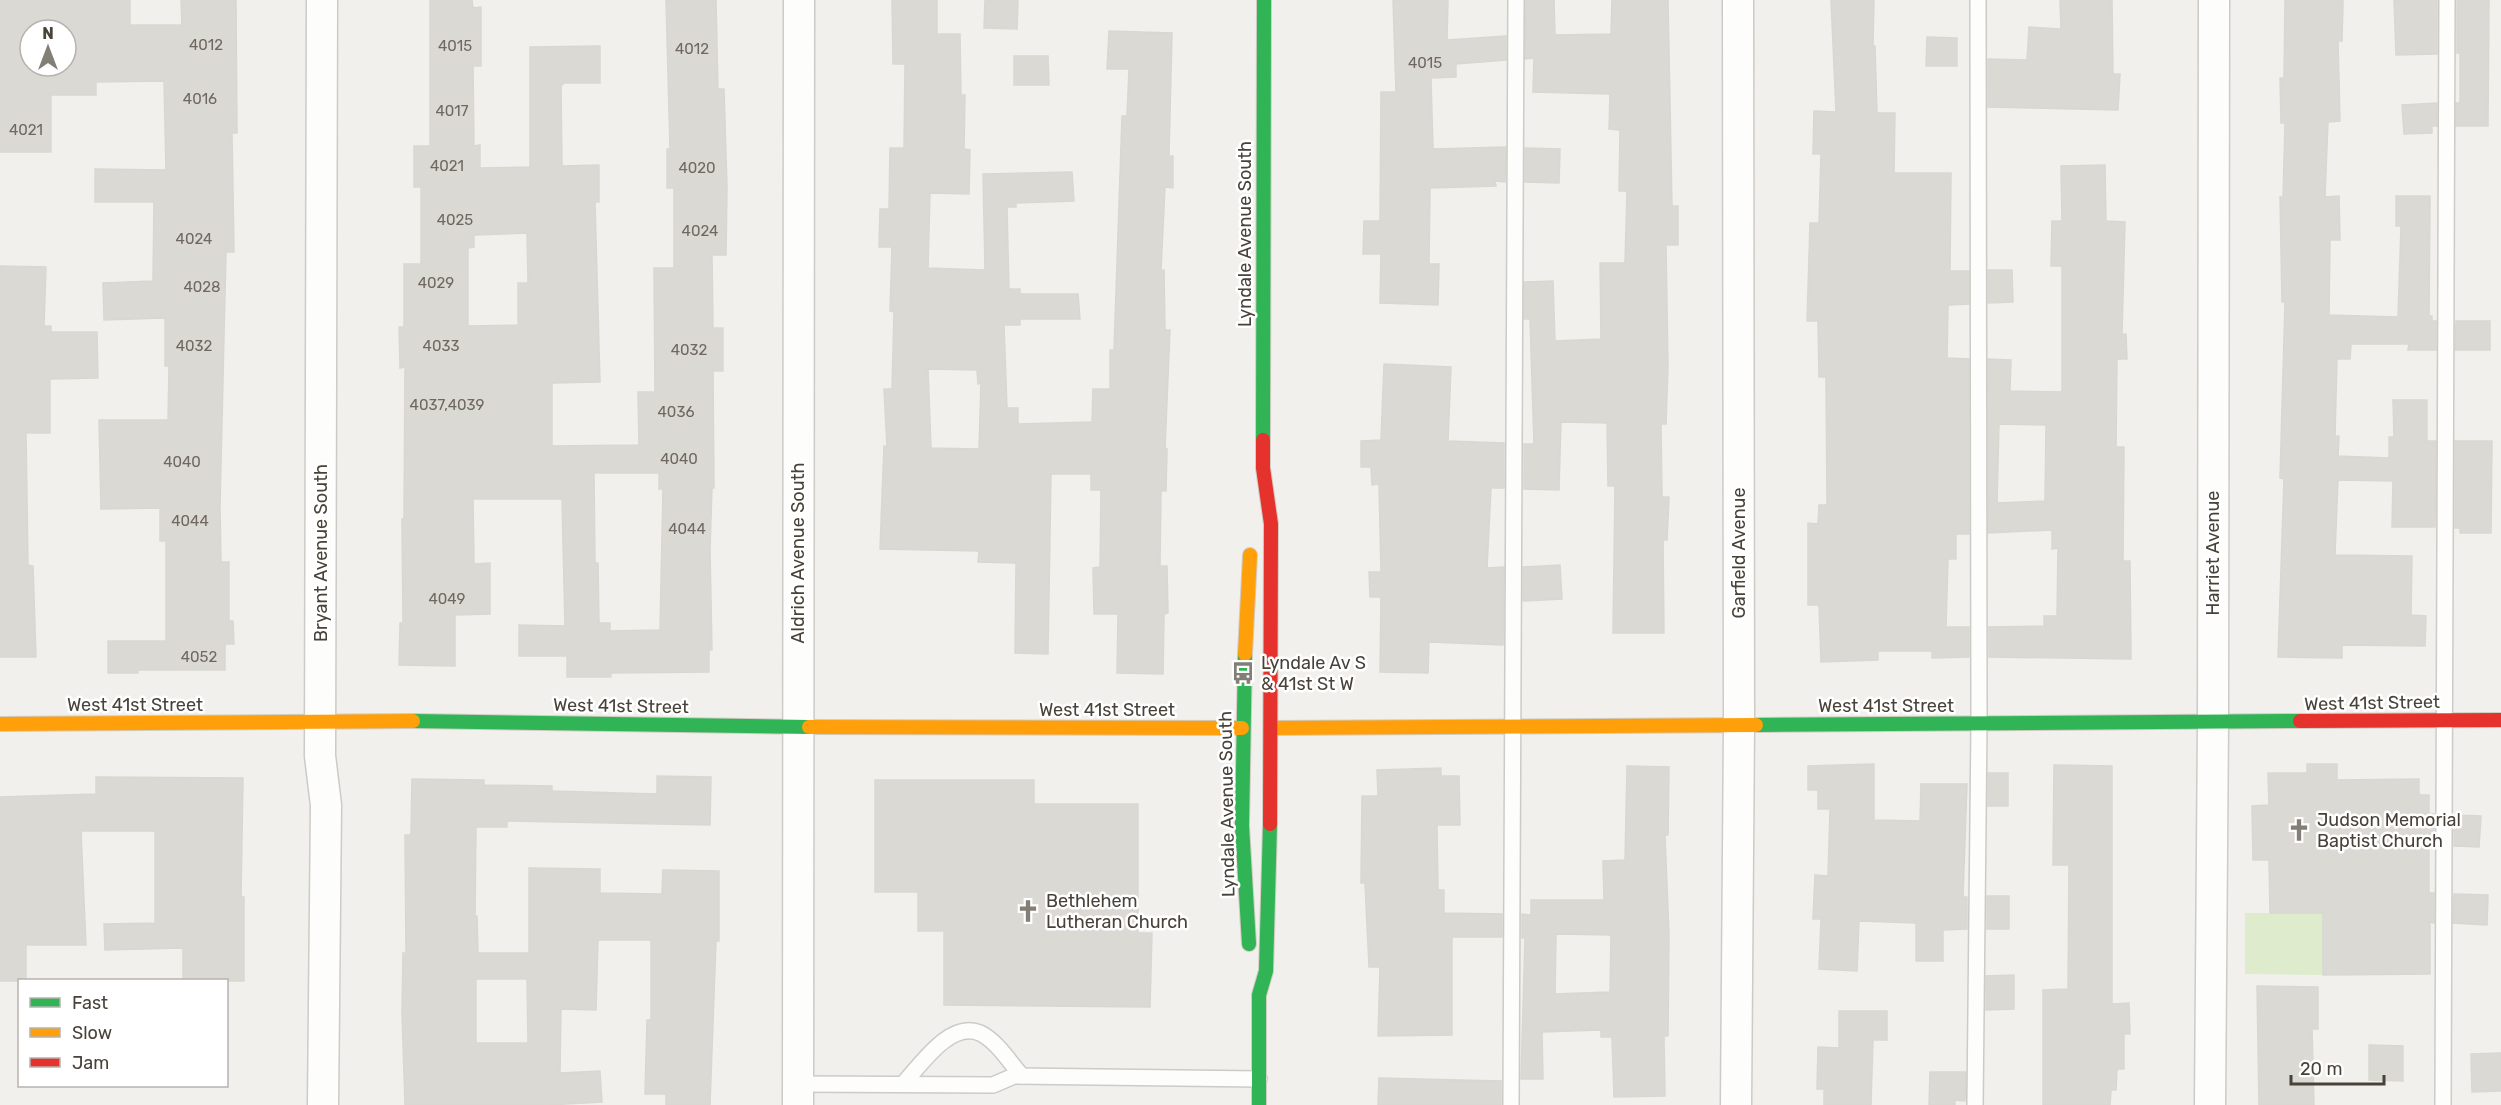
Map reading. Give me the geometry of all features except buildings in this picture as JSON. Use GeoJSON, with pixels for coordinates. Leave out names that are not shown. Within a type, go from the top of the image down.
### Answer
{"type":"FeatureCollection","features":[{"type":"Feature","properties":{"kind":"street","name":"Bryant Avenue South"},"geometry":{"type":"LineString","coordinates":[[322,0],[320,756],[326,805],[323,1105]]}},
{"type":"Feature","properties":{"kind":"street","name":"Aldrich Avenue South"},"geometry":{"type":"LineString","coordinates":[[798,1094],[799,0]]}},
{"type":"Feature","properties":{"kind":"street","name":"Lyndale Avenue South"},"geometry":{"type":"LineString","coordinates":[[1259,995],[1266,971],[1272,728],[1271,524],[1263,468],[1264,0]]}},
{"type":"Feature","properties":{"kind":"street","name":"Garfield Avenue"},"geometry":{"type":"LineString","coordinates":[[1736,1105],[1739,725],[1738,0]]}},
{"type":"Feature","properties":{"kind":"street","name":"Harriet Avenue"},"geometry":{"type":"LineString","coordinates":[[2210,1105],[2214,0]]}},
{"type":"Feature","properties":{"kind":"street","name":"Lyndale Avenue South"},"geometry":{"type":"LineString","coordinates":[[1253,511],[1263,468]]}},
{"type":"Feature","properties":{"kind":"street","name":"Lyndale Avenue South"},"geometry":{"type":"LineString","coordinates":[[1250,545],[1242,728],[1242,826],[1250,963],[1259,995],[1259,1105]]}},
{"type":"Feature","properties":{"kind":"street","name":"West 41st Street"},"geometry":{"type":"LineString","coordinates":[[1272,728],[2501,720]]}},
{"type":"Feature","properties":{"kind":"street","name":"West 41st Street"},"geometry":{"type":"LineString","coordinates":[[0,724],[320,722],[1242,728]]}},
{"type":"Feature","properties":{"kind":"lane"},"geometry":{"type":"LineString","coordinates":[[1511,1105],[1516,0]]}},
{"type":"Feature","properties":{"kind":"lane"},"geometry":{"type":"LineString","coordinates":[[1975,1105],[1979,724],[1978,0]]}},
{"type":"Feature","properties":{"kind":"lane"},"geometry":{"type":"LineString","coordinates":[[2443,1105],[2447,0]]}},
{"type":"Feature","properties":{"kind":"lane"},"geometry":{"type":"LineString","coordinates":[[903,1084],[936,1047],[956,1032],[979,1032],[998,1048],[1022,1076]]}},
{"type":"Feature","properties":{"kind":"lane"},"geometry":{"type":"LineString","coordinates":[[798,1094],[903,1084],[993,1085],[1014,1076],[1259,1079]]}},
{"type":"Feature","properties":{"kind":"green space"},"geometry":{"type":"Polygon","coordinates":[[[2245,913],[2323,913],[2323,975],[2245,974],[2245,913]]]}},
{"type":"Feature","properties":{"kind":"traffic: fast"},"geometry":{"type":"LineString","coordinates":[[1263,440],[1264,0]]}},
{"type":"Feature","properties":{"kind":"traffic: fast"},"geometry":{"type":"LineString","coordinates":[[1245,654],[1242,826],[1249,944]]}},
{"type":"Feature","properties":{"kind":"traffic: fast"},"geometry":{"type":"LineString","coordinates":[[413,721],[809,727]]}},
{"type":"Feature","properties":{"kind":"traffic: fast"},"geometry":{"type":"LineString","coordinates":[[1756,725],[2300,721]]}},
{"type":"Feature","properties":{"kind":"traffic: fast"},"geometry":{"type":"LineString","coordinates":[[1259,1105],[1259,995],[1266,971],[1270,824]]}},
{"type":"Feature","properties":{"kind":"traffic: slow"},"geometry":{"type":"LineString","coordinates":[[1245,654],[1250,555]]}},
{"type":"Feature","properties":{"kind":"traffic: slow"},"geometry":{"type":"LineString","coordinates":[[0,724],[413,721]]}},
{"type":"Feature","properties":{"kind":"traffic: slow"},"geometry":{"type":"LineString","coordinates":[[1272,728],[1756,725]]}},
{"type":"Feature","properties":{"kind":"traffic: slow"},"geometry":{"type":"LineString","coordinates":[[809,727],[1242,728]]}},
{"type":"Feature","properties":{"kind":"traffic: jam"},"geometry":{"type":"LineString","coordinates":[[1263,440],[1263,468],[1271,524],[1270,824]]}},
{"type":"Feature","properties":{"kind":"traffic: jam"},"geometry":{"type":"LineString","coordinates":[[2300,721],[2501,720]]}},
{"type":"Feature","properties":{"kind":"place","name":"Lyndale Av S & 41st St W"},"geometry":{"type":"Point","coordinates":[1243,673]}},
{"type":"Feature","properties":{"kind":"place","name":"Judson Memorial Baptist Church"},"geometry":{"type":"Point","coordinates":[2299,830]}},
{"type":"Feature","properties":{"kind":"place","name":"Bethlehem Lutheran Church"},"geometry":{"type":"Point","coordinates":[1028,911]}}]}
